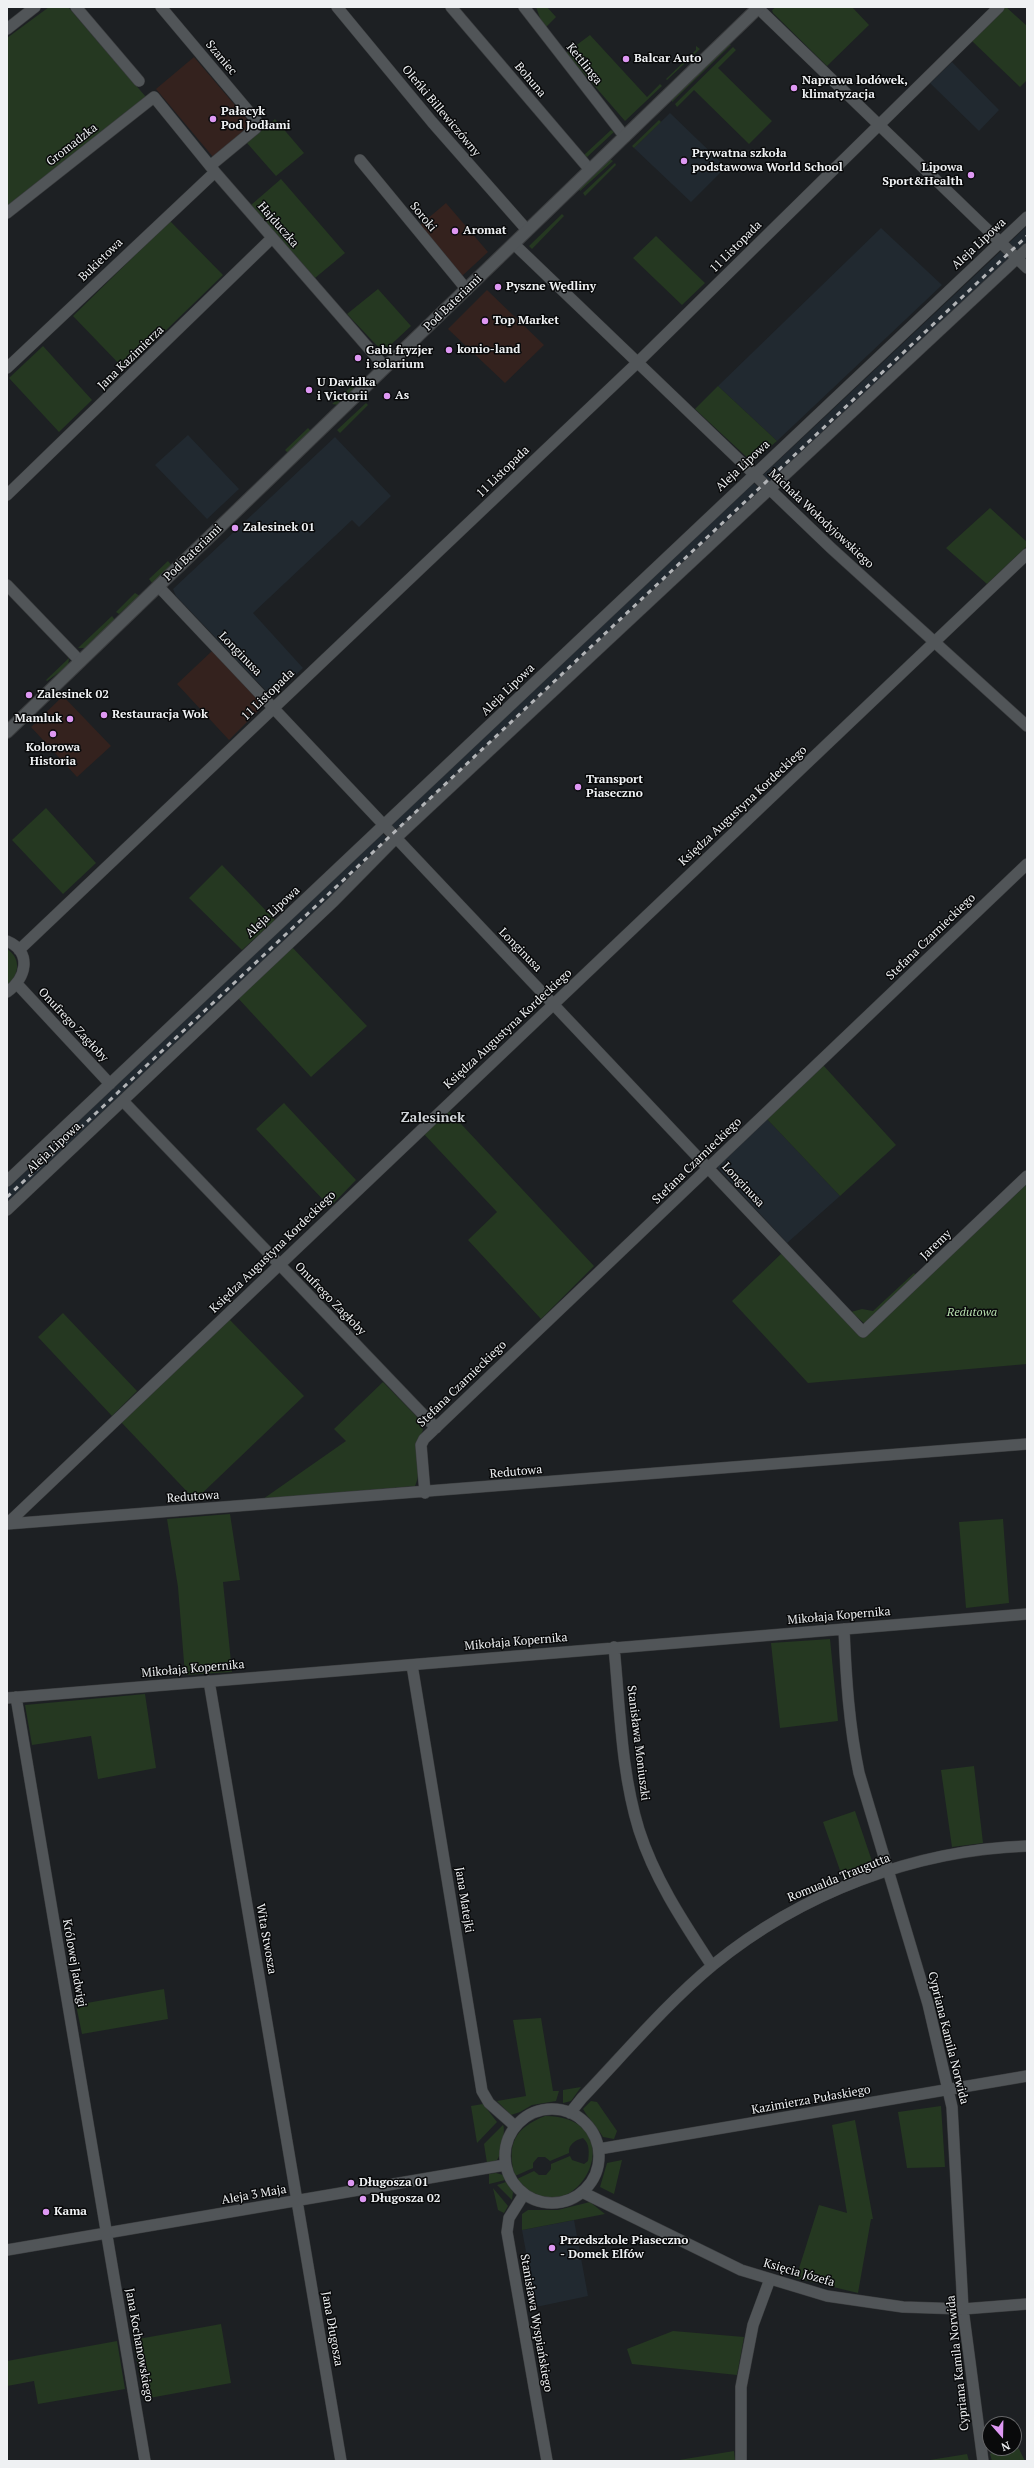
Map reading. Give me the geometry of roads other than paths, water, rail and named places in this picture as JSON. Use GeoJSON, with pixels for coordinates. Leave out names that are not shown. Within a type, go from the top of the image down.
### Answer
{"type":"FeatureCollection","features":[{"type":"Feature","properties":{"kind":"street"},"geometry":{"type":"LineString","coordinates":[[7,29],[35,7]]}},
{"type":"Feature","properties":{"kind":"street"},"geometry":{"type":"LineString","coordinates":[[76,7],[139,81]]}},
{"type":"Feature","properties":{"kind":"street","name":"Szaniec"},"geometry":{"type":"LineString","coordinates":[[161,7],[256,120],[256,128]]}},
{"type":"Feature","properties":{"kind":"street","name":"Oleńki Billewiczówny"},"geometry":{"type":"LineString","coordinates":[[337,7],[432,122],[527,230]]}},
{"type":"Feature","properties":{"kind":"street","name":"Bohuna"},"geometry":{"type":"LineString","coordinates":[[451,7],[590,170]]}},
{"type":"Feature","properties":{"kind":"street","name":"Kettlinga"},"geometry":{"type":"LineString","coordinates":[[524,7],[540,31],[625,137]]}},
{"type":"Feature","properties":{"kind":"street"},"geometry":{"type":"LineString","coordinates":[[759,7],[878,125],[1027,268]]}},
{"type":"Feature","properties":{"kind":"street","name":"Pod Bateriami"},"geometry":{"type":"LineString","coordinates":[[7,732],[759,7]]}},
{"type":"Feature","properties":{"kind":"street","name":"11 Listopada"},"geometry":{"type":"LineString","coordinates":[[19,950],[638,362],[999,7]]}},
{"type":"Feature","properties":{"kind":"street","name":"Hajduczka"},"geometry":{"type":"LineString","coordinates":[[154,97],[212,169],[385,367]]}},
{"type":"Feature","properties":{"kind":"street","name":"Gromadzka"},"geometry":{"type":"LineString","coordinates":[[7,213],[154,97]]}},
{"type":"Feature","properties":{"kind":"street","name":"Bukietowa"},"geometry":{"type":"LineString","coordinates":[[7,368],[256,128]]}},
{"type":"Feature","properties":{"kind":"street","name":"Soroki"},"geometry":{"type":"LineString","coordinates":[[360,160],[467,290]]}},
{"type":"Feature","properties":{"kind":"street","name":"Aleja Lipowa"},"geometry":{"type":"LineString","coordinates":[[7,1181],[385,825],[754,473],[1027,217]]}},
{"type":"Feature","properties":{"kind":"street","name":"Jana Kazimierza"},"geometry":{"type":"LineString","coordinates":[[7,495],[272,238]]}},
{"type":"Feature","properties":{"kind":"street","name":"Michała Wołodyjowskiego"},"geometry":{"type":"LineString","coordinates":[[514,244],[770,490],[1027,726]]}},
{"type":"Feature","properties":{"kind":"street","name":"Aleja Lipowa"},"geometry":{"type":"LineString","coordinates":[[7,1210],[333,902],[397,838],[1027,249]]}},
{"type":"Feature","properties":{"kind":"street","name":"Księdza Augustyna Kordeckiego"},"geometry":{"type":"LineString","coordinates":[[7,1524],[1027,554]]}},
{"type":"Feature","properties":{"kind":"street"},"geometry":{"type":"LineString","coordinates":[[7,585],[80,661]]}},
{"type":"Feature","properties":{"kind":"street","name":"Longinusa"},"geometry":{"type":"LineString","coordinates":[[158,586],[863,1332]]}},
{"type":"Feature","properties":{"kind":"street","name":"Stefana Czarnieckiego"},"geometry":{"type":"LineString","coordinates":[[425,1493],[421,1445],[424,1439],[1027,864]]}},
{"type":"Feature","properties":{"kind":"street"},"geometry":{"type":"LineString","coordinates":[[7,941],[19,950],[24,960],[24,974],[18,985],[7,992]]}},
{"type":"Feature","properties":{"kind":"street","name":"Onufrego Zagłoby"},"geometry":{"type":"LineString","coordinates":[[18,985],[110,1084]]}},
{"type":"Feature","properties":{"kind":"street","name":"Onufrego Zagłoby"},"geometry":{"type":"LineString","coordinates":[[123,1101],[436,1428]]}},
{"type":"Feature","properties":{"kind":"street","name":"Jaremy"},"geometry":{"type":"LineString","coordinates":[[863,1332],[1027,1176]]}},
{"type":"Feature","properties":{"kind":"street","name":"Redutowa"},"geometry":{"type":"LineString","coordinates":[[7,1524],[425,1493],[1027,1444]]}},
{"type":"Feature","properties":{"kind":"street","name":"Mikołaja Kopernika"},"geometry":{"type":"LineString","coordinates":[[12,1698],[1027,1614]]}},
{"type":"Feature","properties":{"kind":"street","name":"Cypriana Kamila Norwida"},"geometry":{"type":"LineString","coordinates":[[844,1628],[851,1737],[859,1773],[928,2004],[952,2107],[963,2309],[983,2461]]}},
{"type":"Feature","properties":{"kind":"street","name":"Stanisława Moniuszki"},"geometry":{"type":"LineString","coordinates":[[614,1647],[626,1770],[639,1830],[655,1870],[672,1905],[712,1966]]}},
{"type":"Feature","properties":{"kind":"street","name":"Jana Matejki"},"geometry":{"type":"LineString","coordinates":[[412,1665],[482,2091],[489,2103],[515,2126]]}},
{"type":"Feature","properties":{"kind":"street","name":"Wita Stwosza"},"geometry":{"type":"LineString","coordinates":[[209,1681],[299,2200]]}},
{"type":"Feature","properties":{"kind":"street","name":"Królowej Jadwigi"},"geometry":{"type":"LineString","coordinates":[[12,1698],[106,2233]]}},
{"type":"Feature","properties":{"kind":"street","name":"Romualda Traugutta"},"geometry":{"type":"LineString","coordinates":[[570,2113],[582,2098],[668,2007],[712,1966],[742,1942],[782,1916],[820,1897],[888,1872],[952,1854],[984,1849],[1027,1846]]}},
{"type":"Feature","properties":{"kind":"street","name":"Kazimierza Pułaskiego"},"geometry":{"type":"LineString","coordinates":[[599,2149],[1027,2076]]}},
{"type":"Feature","properties":{"kind":"street"},"geometry":{"type":"LineString","coordinates":[[541,2110],[556,2110],[570,2113],[582,2120],[593,2132],[599,2149],[598,2164],[588,2186],[582,2192],[568,2200],[549,2203],[534,2200],[524,2194],[511,2179],[505,2165],[506,2150],[515,2126],[527,2116],[541,2110]]}},
{"type":"Feature","properties":{"kind":"street","name":"Aleja 3 Maja"},"geometry":{"type":"LineString","coordinates":[[7,2250],[505,2165]]}},
{"type":"Feature","properties":{"kind":"street","name":"Księcia Józefa"},"geometry":{"type":"LineString","coordinates":[[582,2192],[643,2220],[694,2248],[741,2270],[827,2296],[864,2303],[963,2309],[1027,2304]]}},
{"type":"Feature","properties":{"kind":"street","name":"Stanisława Wyspiańskiego"},"geometry":{"type":"LineString","coordinates":[[524,2194],[509,2218],[507,2232],[547,2461]]}},
{"type":"Feature","properties":{"kind":"street","name":"Jana Długosza"},"geometry":{"type":"LineString","coordinates":[[299,2200],[341,2461]]}},
{"type":"Feature","properties":{"kind":"street","name":"Jana Kochanowskiego"},"geometry":{"type":"LineString","coordinates":[[106,2233],[145,2461]]}},
{"type":"Feature","properties":{"kind":"street"},"geometry":{"type":"LineString","coordinates":[[741,2461],[741,2387],[753,2325],[770,2279]]}},
{"type":"Feature","properties":{"kind":"railway"},"geometry":{"type":"LineString","coordinates":[[7,1197],[1027,236]]}},
{"type":"Feature","properties":{"kind":"place","name":"Balcar Auto"},"geometry":{"type":"Point","coordinates":[626,59]}},
{"type":"Feature","properties":{"kind":"place","name":"Naprawa lodówek, klimatyzacja"},"geometry":{"type":"Point","coordinates":[794,88]}},
{"type":"Feature","properties":{"kind":"place","name":"Pałacyk Pod Jodłami"},"geometry":{"type":"Point","coordinates":[213,119]}},
{"type":"Feature","properties":{"kind":"place","name":"Prywatna szkoła podstawowa World School"},"geometry":{"type":"Point","coordinates":[684,161]}},
{"type":"Feature","properties":{"kind":"place","name":"Lipowa Sport&Health"},"geometry":{"type":"Point","coordinates":[971,175]}},
{"type":"Feature","properties":{"kind":"place","name":"Aromat"},"geometry":{"type":"Point","coordinates":[455,231]}},
{"type":"Feature","properties":{"kind":"place","name":"Pyszne Wędliny"},"geometry":{"type":"Point","coordinates":[498,287]}},
{"type":"Feature","properties":{"kind":"place","name":"Top Market"},"geometry":{"type":"Point","coordinates":[485,321]}},
{"type":"Feature","properties":{"kind":"place","name":"konio-land"},"geometry":{"type":"Point","coordinates":[449,350]}},
{"type":"Feature","properties":{"kind":"place","name":"Gabi fryzjer i solarium"},"geometry":{"type":"Point","coordinates":[358,358]}},
{"type":"Feature","properties":{"kind":"place","name":"U Davidka i Victorii"},"geometry":{"type":"Point","coordinates":[309,390]}},
{"type":"Feature","properties":{"kind":"place","name":"As"},"geometry":{"type":"Point","coordinates":[387,396]}},
{"type":"Feature","properties":{"kind":"place","name":"Zalesinek 01"},"geometry":{"type":"Point","coordinates":[235,528]}},
{"type":"Feature","properties":{"kind":"place","name":"Zalesinek 02"},"geometry":{"type":"Point","coordinates":[29,695]}},
{"type":"Feature","properties":{"kind":"place","name":"Restauracja Wok"},"geometry":{"type":"Point","coordinates":[104,715]}},
{"type":"Feature","properties":{"kind":"place","name":"Mamluk"},"geometry":{"type":"Point","coordinates":[70,719]}},
{"type":"Feature","properties":{"kind":"place","name":"Kolorowa Historia"},"geometry":{"type":"Point","coordinates":[53,734]}},
{"type":"Feature","properties":{"kind":"place","name":"Transport Piaseczno"},"geometry":{"type":"Point","coordinates":[578,787]}},
{"type":"Feature","properties":{"kind":"place","name":"Długosza 01"},"geometry":{"type":"Point","coordinates":[351,2183]}},
{"type":"Feature","properties":{"kind":"place","name":"Długosza 02"},"geometry":{"type":"Point","coordinates":[363,2199]}},
{"type":"Feature","properties":{"kind":"place","name":"Kama"},"geometry":{"type":"Point","coordinates":[46,2212]}},
{"type":"Feature","properties":{"kind":"place","name":"Przedszkole Piaseczno - Domek Elfów"},"geometry":{"type":"Point","coordinates":[552,2248]}},
{"type":"Feature","properties":{"kind":"district","name":"Zalesinek"},"geometry":{"type":"Point","coordinates":[433,1118]}}]}
